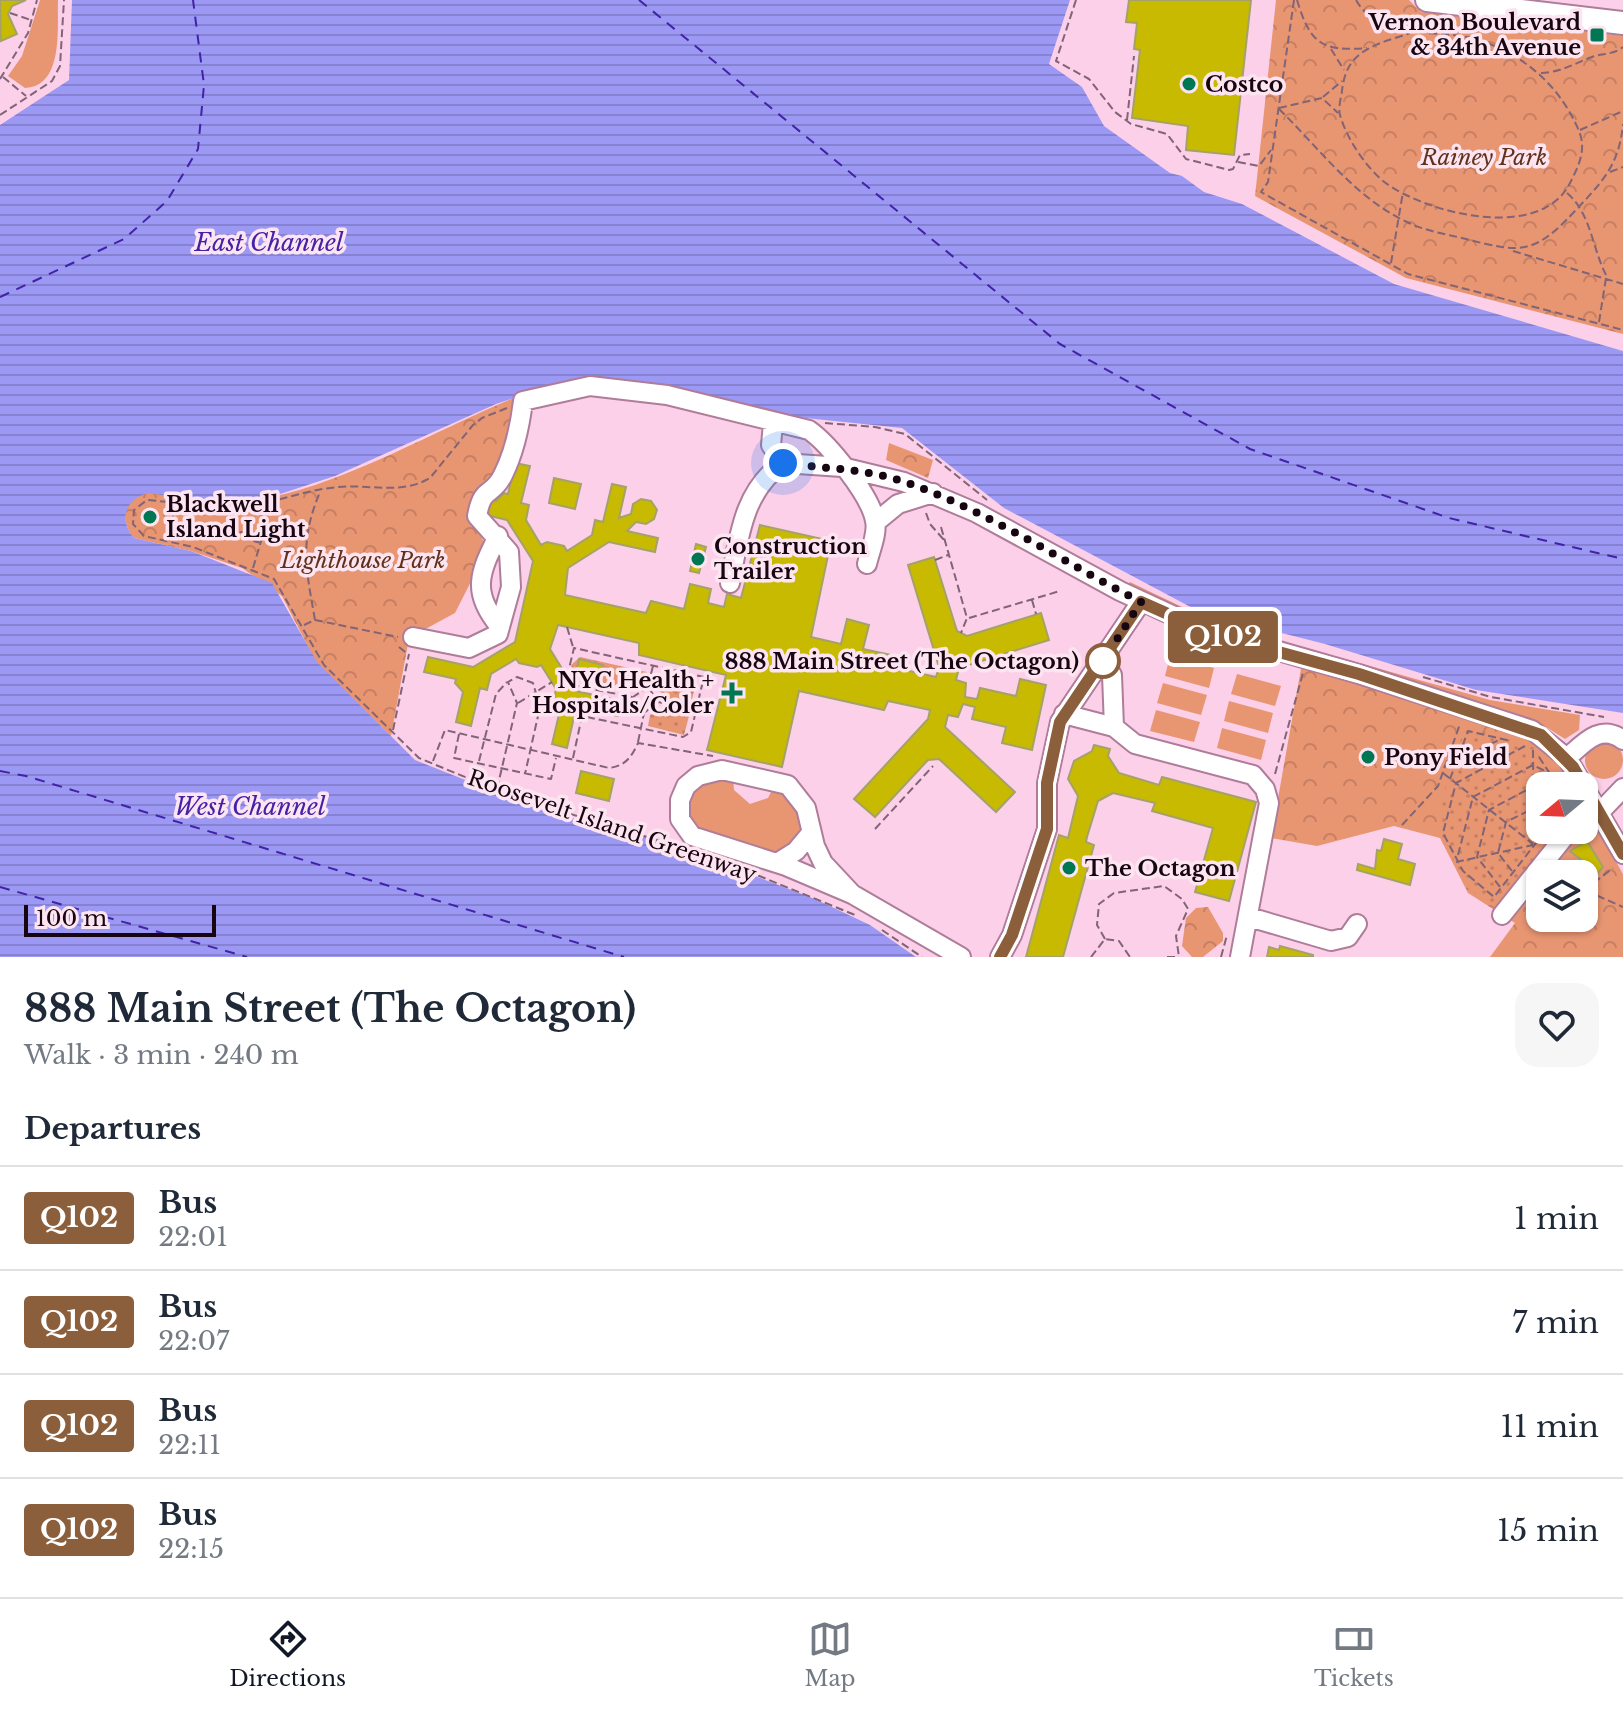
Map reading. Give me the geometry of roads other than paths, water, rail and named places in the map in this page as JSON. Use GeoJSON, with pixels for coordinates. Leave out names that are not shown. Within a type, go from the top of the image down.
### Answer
{"type":"FeatureCollection","features":[{"type":"Feature","properties":{"kind":"main road"},"geometry":{"type":"LineString","coordinates":[[1427,0],[1623,23]]}},
{"type":"Feature","properties":{"kind":"street"},"geometry":{"type":"LineString","coordinates":[[411,646],[469,648],[498,634],[511,587],[509,552],[498,536],[477,516],[481,496],[502,477],[520,427],[523,401],[590,386],[667,395],[809,430],[826,444],[867,498],[876,522],[867,564]]}},
{"type":"Feature","properties":{"kind":"street"},"geometry":{"type":"LineString","coordinates":[[764,421],[771,445],[783,463]]}},
{"type":"Feature","properties":{"kind":"street"},"geometry":{"type":"LineString","coordinates":[[730,583],[748,503],[768,474],[783,463],[842,467],[894,479],[929,500],[1213,634],[1330,665],[1532,730],[1567,758],[1573,772]]}},
{"type":"Feature","properties":{"kind":"street"},"geometry":{"type":"LineString","coordinates":[[876,522],[898,504],[929,500]]}},
{"type":"Feature","properties":{"kind":"street"},"geometry":{"type":"LineString","coordinates":[[498,536],[479,583],[486,610],[500,627]]}},
{"type":"Feature","properties":{"kind":"street"},"geometry":{"type":"LineString","coordinates":[[1000,957],[1012,935],[1047,829],[1047,783],[1064,714],[1141,602]]}},
{"type":"Feature","properties":{"kind":"street"},"geometry":{"type":"LineString","coordinates":[[1103,661],[1112,675],[1114,727]]}},
{"type":"Feature","properties":{"kind":"street"},"geometry":{"type":"LineString","coordinates":[[1064,714],[1114,727],[1135,744],[1253,775],[1265,789],[1269,803],[1240,957]]}},
{"type":"Feature","properties":{"kind":"street"},"geometry":{"type":"LineString","coordinates":[[1567,758],[1592,736],[1610,734],[1622,739]]}},
{"type":"Feature","properties":{"kind":"street"},"geometry":{"type":"LineString","coordinates":[[852,894],[828,871],[811,833],[801,798],[784,783],[717,770],[698,776],[686,786],[679,809],[681,823],[689,833],[777,863],[852,894],[961,957]]}},
{"type":"Feature","properties":{"kind":"street"},"geometry":{"type":"LineString","coordinates":[[1598,808],[1623,788]]}},
{"type":"Feature","properties":{"kind":"street"},"geometry":{"type":"LineString","coordinates":[[1598,824],[1618,861]]}},
{"type":"Feature","properties":{"kind":"street"},"geometry":{"type":"LineString","coordinates":[[777,863],[796,851],[811,833]]}},
{"type":"Feature","properties":{"kind":"street"},"geometry":{"type":"LineString","coordinates":[[1502,915],[1559,844]]}},
{"type":"Feature","properties":{"kind":"street"},"geometry":{"type":"LineString","coordinates":[[1249,917],[1331,941],[1348,937],[1357,924]]}},
{"type":"Feature","properties":{"kind":"water","name":"East Channel"},"geometry":{"type":"Polygon","coordinates":[[[72,0],[1070,0],[1049,64],[1082,87],[1104,126],[1170,173],[1182,176],[1204,192],[1242,204],[1394,284],[1623,351],[1623,713],[1476,690],[1325,644],[1200,612],[1004,508],[902,428],[538,390],[496,404],[335,476],[271,497],[246,502],[206,502],[149,493],[130,504],[126,524],[134,538],[191,551],[272,583],[317,662],[415,760],[538,809],[655,838],[815,899],[870,925],[916,957],[0,957],[0,125],[69,80],[72,0]]]}},
{"type":"Feature","properties":{"kind":"place","name":"Vernon Boulevard & 34th Avenue"},"geometry":{"type":"Point","coordinates":[1597,35]}},
{"type":"Feature","properties":{"kind":"place","name":"Costco"},"geometry":{"type":"Point","coordinates":[1189,84]}},
{"type":"Feature","properties":{"kind":"place","name":"Blackwell Island Light"},"geometry":{"type":"Point","coordinates":[150,517]}},
{"type":"Feature","properties":{"kind":"place","name":"Construction Trailer"},"geometry":{"type":"Point","coordinates":[698,559]}},
{"type":"Feature","properties":{"kind":"place","name":"888 Main Street (The Octagon)"},"geometry":{"type":"Point","coordinates":[1103,661]}},
{"type":"Feature","properties":{"kind":"place","name":"NYC Health + Hospitals/Coler"},"geometry":{"type":"Point","coordinates":[732,693]}},
{"type":"Feature","properties":{"kind":"place","name":"Pony Field"},"geometry":{"type":"Point","coordinates":[1368,757]}},
{"type":"Feature","properties":{"kind":"place","name":"The Octagon"},"geometry":{"type":"Point","coordinates":[1069,868]}},
{"type":"Feature","properties":{"kind":"park label","name":"Rainey Park"},"geometry":{"type":"Point","coordinates":[1484,157]}},
{"type":"Feature","properties":{"kind":"park label","name":"Lighthouse Park"},"geometry":{"type":"Point","coordinates":[363,560]}},
{"type":"Feature","properties":{"kind":"water label","name":"West Channel"},"geometry":{"type":"Point","coordinates":[250,806]}}]}
